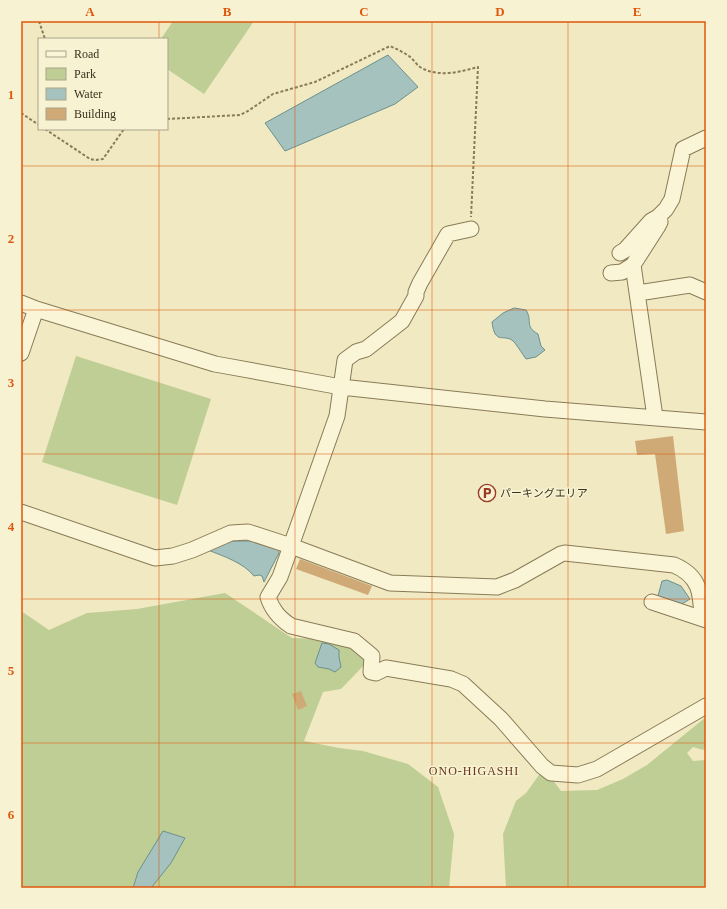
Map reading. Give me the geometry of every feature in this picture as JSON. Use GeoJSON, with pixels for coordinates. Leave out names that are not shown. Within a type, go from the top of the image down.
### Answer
{"type":"FeatureCollection","features":[{"type":"Feature","properties":{"kind":"street"},"geometry":{"type":"LineString","coordinates":[[620,253],[625,250],[651,221],[658,217],[666,209],[672,199],[683,149],[706,138]]}},
{"type":"Feature","properties":{"kind":"street"},"geometry":{"type":"LineString","coordinates":[[611,274],[622,272],[634,265],[660,222],[658,217]]}},
{"type":"Feature","properties":{"kind":"street"},"geometry":{"type":"LineString","coordinates":[[471,228],[448,234],[420,283],[416,296],[402,321],[366,349],[356,352],[345,360],[337,416],[280,577],[268,597],[271,606],[282,620],[291,626],[354,640],[372,656],[371,672],[376,673],[386,668],[451,679],[463,684],[501,719],[542,766],[551,772],[578,775],[597,769],[706,706]]}},
{"type":"Feature","properties":{"kind":"street"},"geometry":{"type":"LineString","coordinates":[[634,265],[655,417]]}},
{"type":"Feature","properties":{"kind":"street"},"geometry":{"type":"LineString","coordinates":[[638,293],[690,285],[706,292]]}},
{"type":"Feature","properties":{"kind":"street"},"geometry":{"type":"LineString","coordinates":[[21,303],[36,309],[214,364],[341,387],[545,409],[705,419]]}},
{"type":"Feature","properties":{"kind":"street"},"geometry":{"type":"LineString","coordinates":[[21,353],[36,309]]}},
{"type":"Feature","properties":{"kind":"street"},"geometry":{"type":"LineString","coordinates":[[21,512],[155,558],[173,556],[192,550],[231,533],[248,532],[291,546],[390,583],[497,587],[515,580],[565,553],[674,565],[686,571],[695,580],[701,593],[704,619],[652,602]]}},
{"type":"Feature","properties":{"kind":"path"},"geometry":{"type":"LineString","coordinates":[[39,21],[45,38]]}},
{"type":"Feature","properties":{"kind":"path"},"geometry":{"type":"LineString","coordinates":[[168,119],[240,115],[273,94],[315,82],[390,46],[404,53],[421,67],[435,71],[452,73],[478,67],[471,228]]}},
{"type":"Feature","properties":{"kind":"path"},"geometry":{"type":"LineString","coordinates":[[21,112],[38,124]]}},
{"type":"Feature","properties":{"kind":"path"},"geometry":{"type":"LineString","coordinates":[[47,130],[90,159],[96,160],[103,159],[123,130]]}},
{"type":"Feature","properties":{"kind":"green space"},"geometry":{"type":"Polygon","coordinates":[[[173,21],[254,21],[204,94],[168,70],[168,38],[162,38],[173,21]]]}},
{"type":"Feature","properties":{"kind":"green space"},"geometry":{"type":"Polygon","coordinates":[[[76,356],[211,399],[177,505],[42,462],[76,356]]]}},
{"type":"Feature","properties":{"kind":"green space"},"geometry":{"type":"Polygon","coordinates":[[[225,593],[292,638],[322,639],[352,646],[366,663],[341,689],[323,692],[304,741],[363,751],[408,764],[438,787],[454,834],[449,888],[21,888],[21,611],[49,630],[87,613],[137,609],[225,593]]]}},
{"type":"Feature","properties":{"kind":"green space"},"geometry":{"type":"Polygon","coordinates":[[[706,717],[706,748],[703,750],[693,747],[687,753],[693,761],[706,760],[706,888],[506,888],[503,834],[516,801],[526,793],[542,771],[552,779],[561,791],[597,790],[623,779],[647,765],[706,717]]]}},
{"type":"Feature","properties":{"kind":"water"},"geometry":{"type":"Polygon","coordinates":[[[388,55],[418,87],[395,104],[285,151],[265,123],[388,55]]]}},
{"type":"Feature","properties":{"kind":"water"},"geometry":{"type":"Polygon","coordinates":[[[514,308],[526,310],[531,328],[538,334],[541,346],[545,350],[536,357],[526,359],[513,341],[506,338],[500,338],[495,334],[492,322],[503,313],[514,308]]]}},
{"type":"Feature","properties":{"kind":"water"},"geometry":{"type":"Polygon","coordinates":[[[228,541],[252,541],[279,550],[279,553],[264,582],[262,576],[254,576],[245,567],[227,557],[208,550],[228,541]]]}},
{"type":"Feature","properties":{"kind":"water"},"geometry":{"type":"Polygon","coordinates":[[[667,580],[681,586],[690,599],[682,604],[658,596],[662,581],[667,580]]]}},
{"type":"Feature","properties":{"kind":"water"},"geometry":{"type":"Polygon","coordinates":[[[322,643],[329,644],[339,650],[341,667],[335,672],[318,667],[315,663],[322,643]]]}},
{"type":"Feature","properties":{"kind":"water"},"geometry":{"type":"Polygon","coordinates":[[[163,831],[185,838],[171,863],[151,888],[133,888],[138,872],[163,831]]]}},
{"type":"Feature","properties":{"kind":"building"},"geometry":{"type":"Polygon","coordinates":[[[673,436],[684,531],[666,534],[655,454],[637,455],[635,441],[673,436]]]}},
{"type":"Feature","properties":{"kind":"building"},"geometry":{"type":"Polygon","coordinates":[[[300,559],[372,586],[368,595],[296,569],[300,559]]]}},
{"type":"Feature","properties":{"kind":"building"},"geometry":{"type":"Polygon","coordinates":[[[301,691],[307,706],[298,710],[292,694],[301,691]]]}},
{"type":"Feature","properties":{"kind":"place","name":"パーキングエリア"},"geometry":{"type":"Point","coordinates":[487,493]}},
{"type":"Feature","properties":{"kind":"district","name":"ONO-HIGASHI"},"geometry":{"type":"Point","coordinates":[474,771]}}]}
